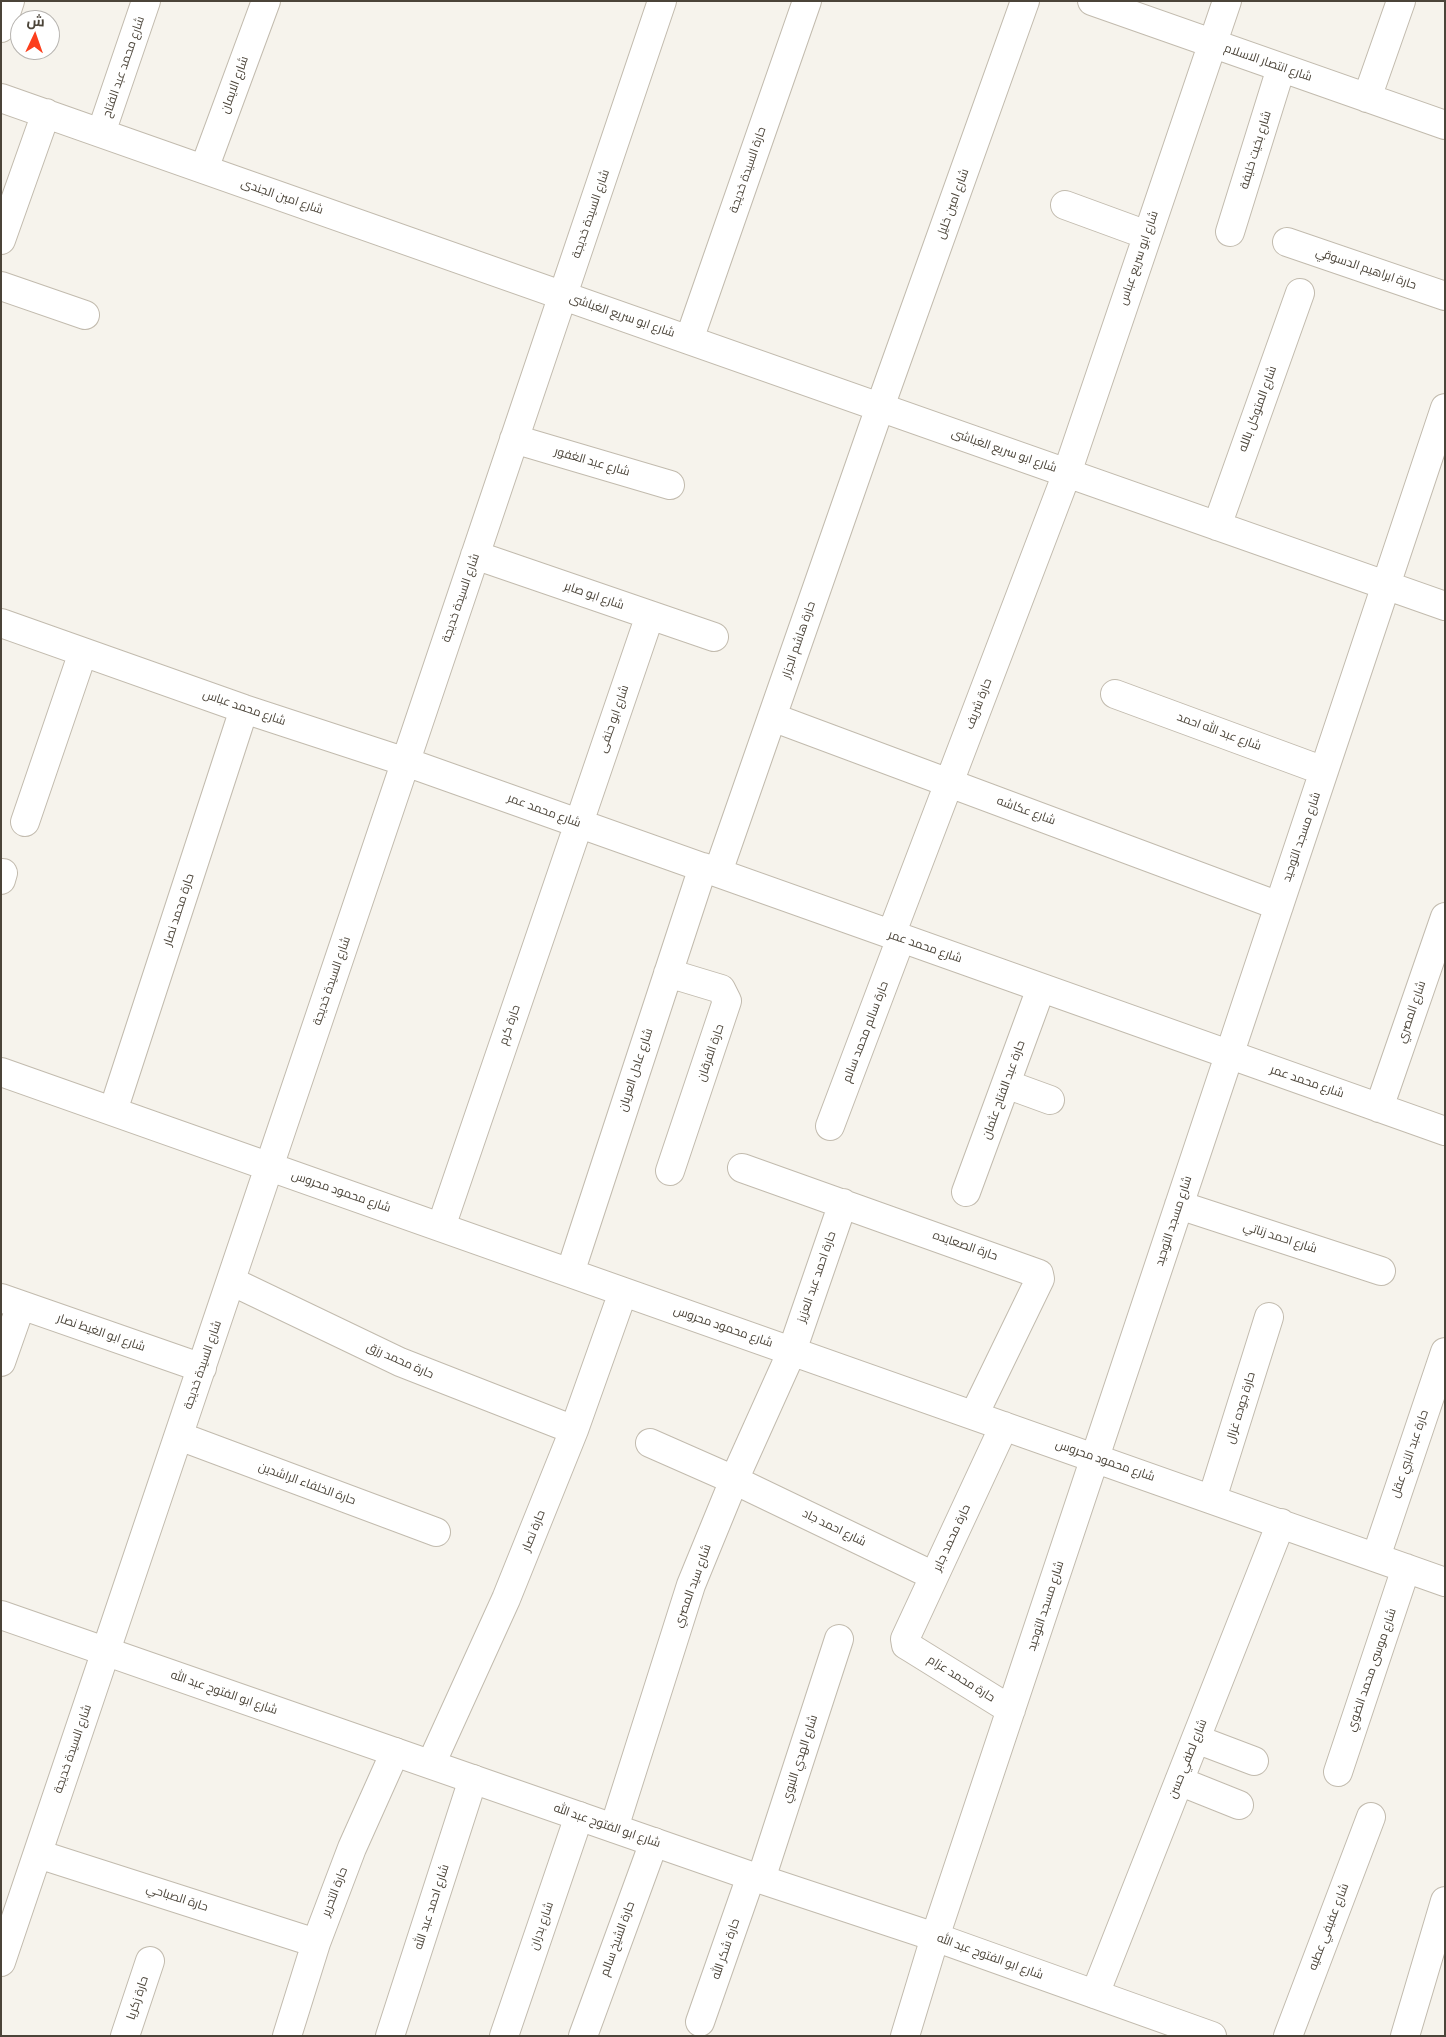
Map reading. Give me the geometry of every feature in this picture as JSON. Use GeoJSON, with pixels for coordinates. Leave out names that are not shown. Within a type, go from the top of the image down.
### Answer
{"type":"FeatureCollection","features":[{"type":"Feature","properties":{"kind":"street"},"geometry":{"type":"LineString","coordinates":[[1,28],[10,1]]}},
{"type":"Feature","properties":{"kind":"street","name":"شارع محمد عبد الفتاح"},"geometry":{"type":"LineString","coordinates":[[101,133],[146,1]]}},
{"type":"Feature","properties":{"kind":"street","name":"شارع الايمان"},"geometry":{"type":"LineString","coordinates":[[204,169],[266,1]]}},
{"type":"Feature","properties":{"kind":"street","name":"شارع السيدة خديجة"},"geometry":{"type":"LineString","coordinates":[[1,1962],[662,1]]}},
{"type":"Feature","properties":{"kind":"street","name":"حارة السيدة خديجة"},"geometry":{"type":"LineString","coordinates":[[689,340],[807,1]]}},
{"type":"Feature","properties":{"kind":"street","name":"شارع امين خليل"},"geometry":{"type":"LineString","coordinates":[[880,407],[1025,1]]}},
{"type":"Feature","properties":{"kind":"street","name":"شارع انتصار الاسلام"},"geometry":{"type":"LineString","coordinates":[[1092,1],[1445,125]]}},
{"type":"Feature","properties":{"kind":"street","name":"شارع ابو سريع عباس"},"geometry":{"type":"LineString","coordinates":[[1066,473],[1227,1]]}},
{"type":"Feature","properties":{"kind":"street"},"geometry":{"type":"LineString","coordinates":[[1368,98],[1401,1]]}},
{"type":"Feature","properties":{"kind":"street","name":"شارع بخيت خليفة"},"geometry":{"type":"LineString","coordinates":[[1230,232],[1281,68]]}},
{"type":"Feature","properties":{"kind":"street","name":"شارع امين الجندى"},"geometry":{"type":"LineString","coordinates":[[1,98],[563,295]]}},
{"type":"Feature","properties":{"kind":"street"},"geometry":{"type":"LineString","coordinates":[[1,240],[46,113]]}},
{"type":"Feature","properties":{"kind":"street"},"geometry":{"type":"LineString","coordinates":[[1065,205],[1148,235]]}},
{"type":"Feature","properties":{"kind":"street","name":"حارة ابراهيم الدسوقي"},"geometry":{"type":"LineString","coordinates":[[1287,242],[1445,296]]}},
{"type":"Feature","properties":{"kind":"street"},"geometry":{"type":"LineString","coordinates":[[1,286],[85,315]]}},
{"type":"Feature","properties":{"kind":"street","name":"شارع المتوكل بالله"},"geometry":{"type":"LineString","coordinates":[[1217,526],[1300,293]]}},
{"type":"Feature","properties":{"kind":"street","name":"شارع ابو سريع الغباشى"},"geometry":{"type":"LineString","coordinates":[[563,295],[1445,606]]}},
{"type":"Feature","properties":{"kind":"street","name":"حارة هاشم الجزار"},"geometry":{"type":"LineString","coordinates":[[711,870],[772,717],[880,407]]}},
{"type":"Feature","properties":{"kind":"street","name":"شارع مسجد التوحيد"},"geometry":{"type":"LineString","coordinates":[[905,2036],[935,1937],[1445,408]]}},
{"type":"Feature","properties":{"kind":"street","name":"شارع عبد الغفور"},"geometry":{"type":"LineString","coordinates":[[514,439],[670,485]]}},
{"type":"Feature","properties":{"kind":"street","name":"حارة شريف"},"geometry":{"type":"LineString","coordinates":[[896,936],[949,783],[1066,473]]}},
{"type":"Feature","properties":{"kind":"street","name":"شارع ابو صابر"},"geometry":{"type":"LineString","coordinates":[[475,555],[714,637]]}},
{"type":"Feature","properties":{"kind":"street","name":"شارع ابو حنفى"},"geometry":{"type":"LineString","coordinates":[[579,824],[650,615]]}},
{"type":"Feature","properties":{"kind":"street","name":"شارع محمد عباس"},"geometry":{"type":"LineString","coordinates":[[1,623],[244,709],[406,762]]}},
{"type":"Feature","properties":{"kind":"street"},"geometry":{"type":"LineString","coordinates":[[25,822],[83,652]]}},
{"type":"Feature","properties":{"kind":"street","name":"شارع عبد الله احمد"},"geometry":{"type":"LineString","coordinates":[[1115,694],[1324,771]]}},
{"type":"Feature","properties":{"kind":"street","name":"حارة محمد نصار"},"geometry":{"type":"LineString","coordinates":[[113,1111],[244,709]]}},
{"type":"Feature","properties":{"kind":"street","name":"شارع عكاشه"},"geometry":{"type":"LineString","coordinates":[[772,717],[1279,906]]}},
{"type":"Feature","properties":{"kind":"street","name":"شارع محمد عمر"},"geometry":{"type":"LineString","coordinates":[[406,762],[1445,1131]]}},
{"type":"Feature","properties":{"kind":"street","name":"حارة كرم"},"geometry":{"type":"LineString","coordinates":[[441,1227],[579,824]]}},
{"type":"Feature","properties":{"kind":"street","name":"شارع عادل العريان"},"geometry":{"type":"LineString","coordinates":[[570,1273],[668,973],[711,870]]}},
{"type":"Feature","properties":{"kind":"street","name":"شارع المصري"},"geometry":{"type":"LineString","coordinates":[[1379,1108],[1445,917]]}},
{"type":"Feature","properties":{"kind":"street","name":"حارة سالم محمد سالم"},"geometry":{"type":"LineString","coordinates":[[830,1126],[896,936]]}},
{"type":"Feature","properties":{"kind":"street","name":"حارة الفرقان"},"geometry":{"type":"LineString","coordinates":[[668,973],[721,989],[727,1001],[670,1171]]}},
{"type":"Feature","properties":{"kind":"street","name":"حارة عبد الفتاح عثمان"},"geometry":{"type":"LineString","coordinates":[[966,1192],[1041,988]]}},
{"type":"Feature","properties":{"kind":"street","name":"شارع محمود محروس"},"geometry":{"type":"LineString","coordinates":[[1,1072],[1445,1582]]}},
{"type":"Feature","properties":{"kind":"street"},"geometry":{"type":"LineString","coordinates":[[1006,1084],[1050,1100]]}},
{"type":"Feature","properties":{"kind":"street","name":"حارة الصعايده"},"geometry":{"type":"LineString","coordinates":[[742,1168],[1039,1274],[1040,1279],[974,1415]]}},
{"type":"Feature","properties":{"kind":"street","name":"حارة احمد عبد العزيز"},"geometry":{"type":"LineString","coordinates":[[792,1351],[843,1203]]}},
{"type":"Feature","properties":{"kind":"street","name":"شارع احمد زناتي"},"geometry":{"type":"LineString","coordinates":[[1179,1205],[1381,1271]]}},
{"type":"Feature","properties":{"kind":"street","name":"حارة محمد رزق"},"geometry":{"type":"LineString","coordinates":[[231,1281],[400,1362],[574,1430]]}},
{"type":"Feature","properties":{"kind":"street","name":"حارة نصار"},"geometry":{"type":"LineString","coordinates":[[431,1764],[506,1599],[574,1430],[623,1292]]}},
{"type":"Feature","properties":{"kind":"street"},"geometry":{"type":"LineString","coordinates":[[1,1362],[11,1301]]}},
{"type":"Feature","properties":{"kind":"street","name":"شارع ابو الغيط نصار"},"geometry":{"type":"LineString","coordinates":[[11,1301],[202,1368]]}},
{"type":"Feature","properties":{"kind":"street","name":"حارة جوده غزال"},"geometry":{"type":"LineString","coordinates":[[1212,1499],[1269,1317]]}},
{"type":"Feature","properties":{"kind":"street","name":"شارع سيد المصري"},"geometry":{"type":"LineString","coordinates":[[614,1828],[691,1585],[734,1480],[792,1351]]}},
{"type":"Feature","properties":{"kind":"street","name":"حارة عبد النبي عقل"},"geometry":{"type":"LineString","coordinates":[[1376,1557],[1445,1352]]}},
{"type":"Feature","properties":{"kind":"street","name":"حارة محمد جابر"},"geometry":{"type":"LineString","coordinates":[[911,1648],[906,1645],[905,1639],[1004,1426]]}},
{"type":"Feature","properties":{"kind":"street","name":"حارة الخلفاء الراشدين"},"geometry":{"type":"LineString","coordinates":[[179,1436],[436,1532]]}},
{"type":"Feature","properties":{"kind":"street","name":"شارع احمد جاد"},"geometry":{"type":"LineString","coordinates":[[650,1443],[734,1480],[934,1576]]}},
{"type":"Feature","properties":{"kind":"street","name":"شارع لطفي حسن"},"geometry":{"type":"LineString","coordinates":[[1095,1994],[1281,1523]]}},
{"type":"Feature","properties":{"kind":"street","name":"شارع موسى محمد الضوي"},"geometry":{"type":"LineString","coordinates":[[1338,1772],[1406,1568]]}},
{"type":"Feature","properties":{"kind":"street","name":"شارع ابو الفتوح عبد الله"},"geometry":{"type":"LineString","coordinates":[[1,1615],[756,1878],[935,1937],[1212,2036]]}},
{"type":"Feature","properties":{"kind":"street","name":"شارع الهدي النبوي"},"geometry":{"type":"LineString","coordinates":[[756,1878],[839,1639]]}},
{"type":"Feature","properties":{"kind":"street","name":"حارة محمد عزام"},"geometry":{"type":"LineString","coordinates":[[911,1648],[1011,1710]]}},
{"type":"Feature","properties":{"kind":"street"},"geometry":{"type":"LineString","coordinates":[[1196,1739],[1254,1761]]}},
{"type":"Feature","properties":{"kind":"street","name":"حارة التحرير"},"geometry":{"type":"LineString","coordinates":[[287,2036],[316,1943],[352,1848],[395,1752]]}},
{"type":"Feature","properties":{"kind":"street","name":"شارع احمد عبد الله"},"geometry":{"type":"LineString","coordinates":[[390,2036],[473,1779]]}},
{"type":"Feature","properties":{"kind":"street"},"geometry":{"type":"LineString","coordinates":[[1179,1781],[1239,1805]]}},
{"type":"Feature","properties":{"kind":"street","name":"شارع بدران"},"geometry":{"type":"LineString","coordinates":[[504,2036],[579,1816]]}},
{"type":"Feature","properties":{"kind":"street","name":"شارع عفيفي عطيه"},"geometry":{"type":"LineString","coordinates":[[1288,2036],[1371,1818]]}},
{"type":"Feature","properties":{"kind":"street","name":"حارة الشيخ سالم"},"geometry":{"type":"LineString","coordinates":[[583,2036],[654,1842]]}},
{"type":"Feature","properties":{"kind":"street","name":"حارة الصباحي"},"geometry":{"type":"LineString","coordinates":[[38,1854],[316,1943]]}},
{"type":"Feature","properties":{"kind":"street","name":"حارة شكر الله"},"geometry":{"type":"LineString","coordinates":[[700,2022],[756,1878]]}},
{"type":"Feature","properties":{"kind":"street"},"geometry":{"type":"LineString","coordinates":[[1405,2036],[1445,1901]]}},
{"type":"Feature","properties":{"kind":"street","name":"حارة زكريا"},"geometry":{"type":"LineString","coordinates":[[125,2036],[150,1960]]}}]}
